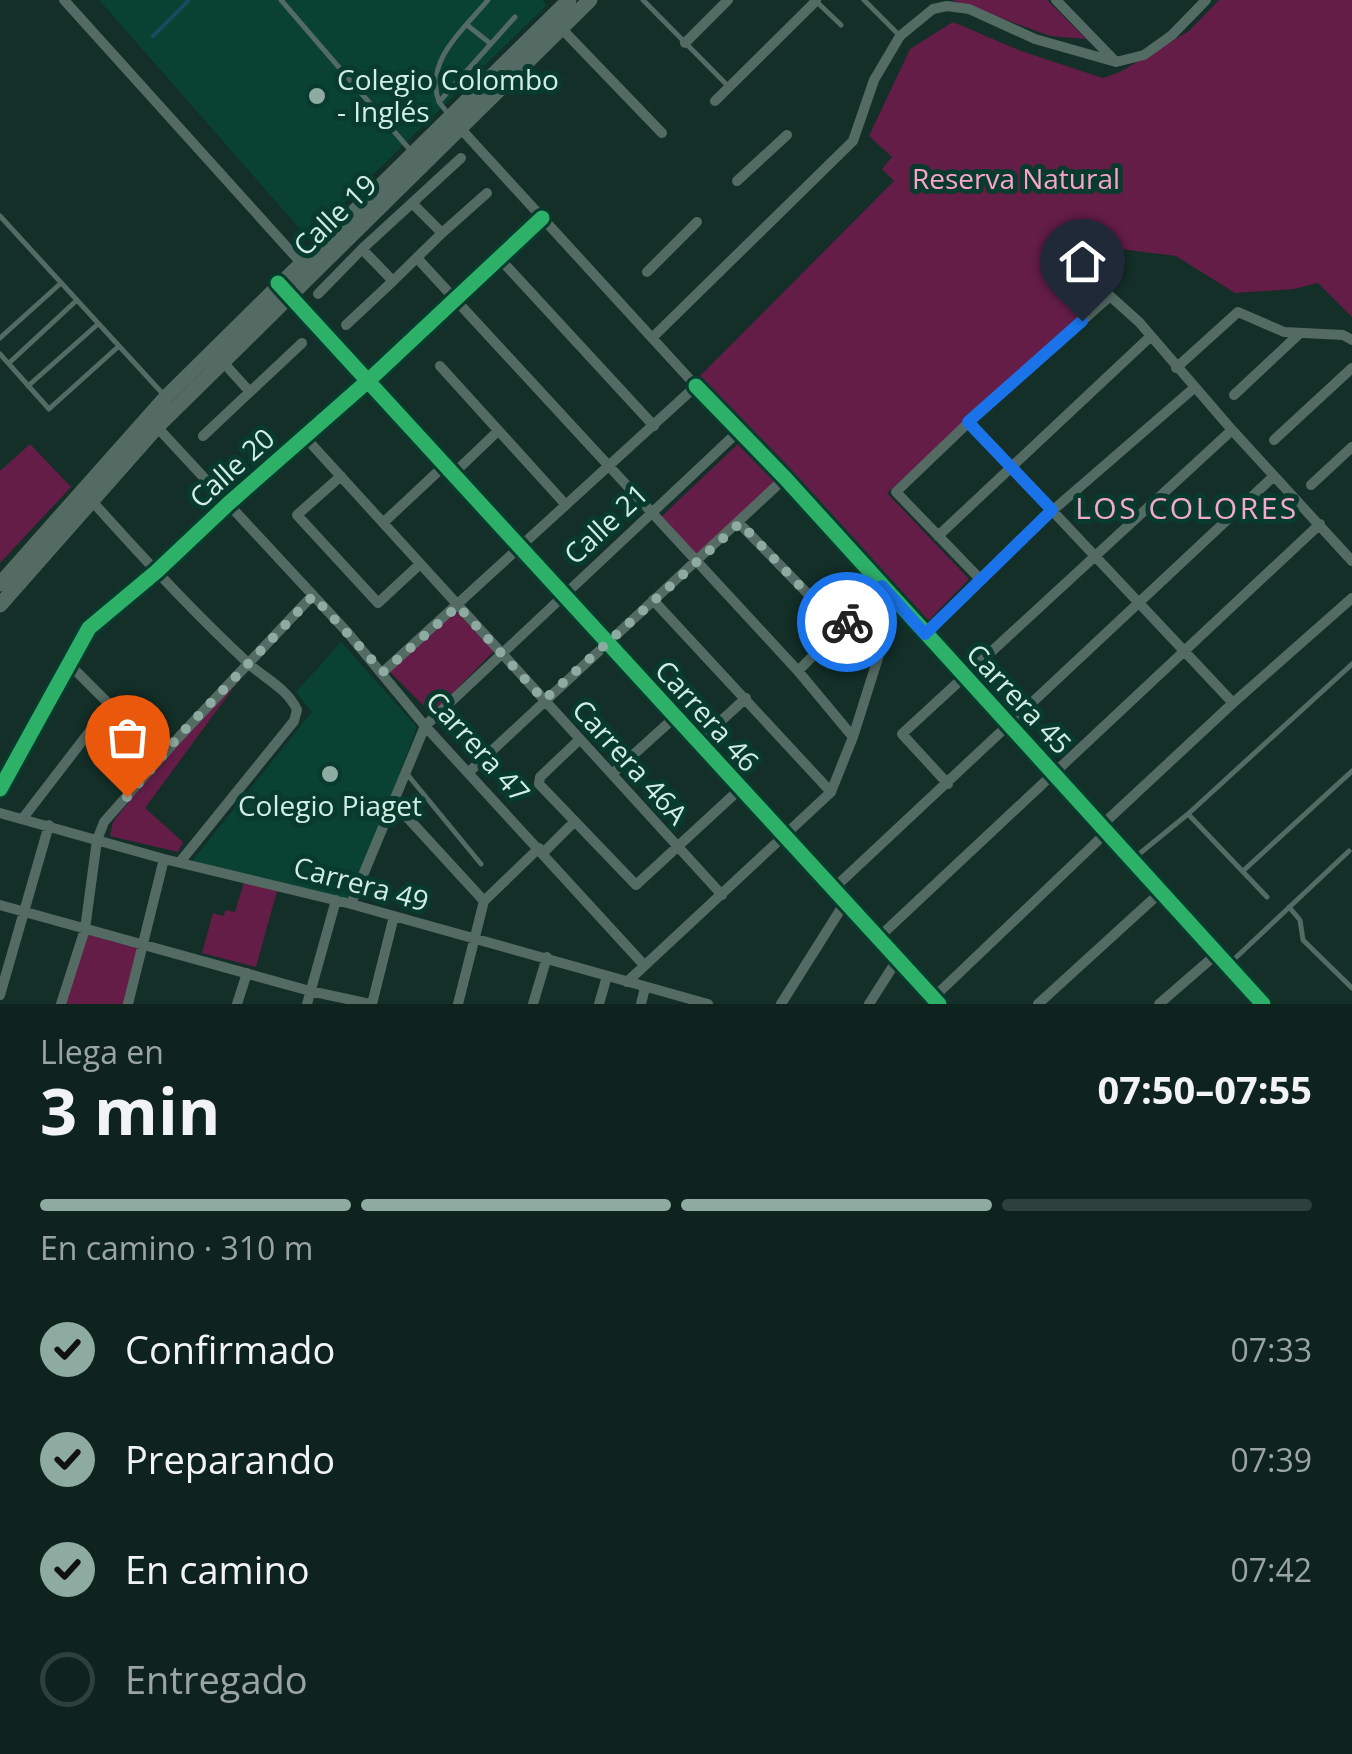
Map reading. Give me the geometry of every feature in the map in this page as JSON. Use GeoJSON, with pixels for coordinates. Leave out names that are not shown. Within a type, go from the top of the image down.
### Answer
{"type":"FeatureCollection","features":[{"type":"Feature","properties":{"kind":"main road","name":"Calle 19"},"geometry":{"type":"LineString","coordinates":[[305,268],[376,212],[569,0]]}},
{"type":"Feature","properties":{"kind":"main road","name":"Calle 19"},"geometry":{"type":"LineString","coordinates":[[0,584],[166,397],[284,289],[412,153],[456,123],[590,0]]}},
{"type":"Feature","properties":{"kind":"main road","name":"Calle 19"},"geometry":{"type":"LineString","coordinates":[[0,606],[284,289]]}},
{"type":"Feature","properties":{"kind":"street"},"geometry":{"type":"LineString","coordinates":[[64,0],[305,268]]}},
{"type":"Feature","properties":{"kind":"street"},"geometry":{"type":"LineString","coordinates":[[685,43],[728,0]]}},
{"type":"Feature","properties":{"kind":"street"},"geometry":{"type":"LineString","coordinates":[[715,101],[815,0]]}},
{"type":"Feature","properties":{"kind":"street"},"geometry":{"type":"LineString","coordinates":[[923,0],[933,9]]}},
{"type":"Feature","properties":{"kind":"street"},"geometry":{"type":"LineString","coordinates":[[1056,0],[1116,62]]}},
{"type":"Feature","properties":{"kind":"street"},"geometry":{"type":"LineString","coordinates":[[652,338],[853,141],[874,80],[900,36],[933,9],[968,9],[1035,39],[1116,62],[1144,55],[1172,35],[1199,2]]}},
{"type":"Feature","properties":{"kind":"street"},"geometry":{"type":"LineString","coordinates":[[561,28],[662,132]]}},
{"type":"Feature","properties":{"kind":"street","name":"Carrera 45"},"geometry":{"type":"LineString","coordinates":[[456,123],[1263,1004]]}},
{"type":"Feature","properties":{"kind":"street"},"geometry":{"type":"LineString","coordinates":[[737,181],[787,134]]}},
{"type":"Feature","properties":{"kind":"street"},"geometry":{"type":"LineString","coordinates":[[318,294],[461,158]]}},
{"type":"Feature","properties":{"kind":"street"},"geometry":{"type":"LineString","coordinates":[[346,325],[487,193]]}},
{"type":"Feature","properties":{"kind":"street"},"geometry":{"type":"LineString","coordinates":[[413,204],[442,233]]}},
{"type":"Feature","properties":{"kind":"street"},"geometry":{"type":"LineString","coordinates":[[376,212],[390,224]]}},
{"type":"Feature","properties":{"kind":"street","name":"Calle 20"},"geometry":{"type":"LineString","coordinates":[[0,789],[90,628],[370,380],[542,218]]}},
{"type":"Feature","properties":{"kind":"street"},"geometry":{"type":"LineString","coordinates":[[647,272],[697,222]]}},
{"type":"Feature","properties":{"kind":"street"},"geometry":{"type":"LineString","coordinates":[[362,249],[393,281]]}},
{"type":"Feature","properties":{"kind":"street"},"geometry":{"type":"LineString","coordinates":[[417,258],[798,672],[853,737]]}},
{"type":"Feature","properties":{"kind":"street"},"geometry":{"type":"LineString","coordinates":[[500,259],[654,426]]}},
{"type":"Feature","properties":{"kind":"street","name":"Carrera 46"},"geometry":{"type":"LineString","coordinates":[[284,289],[936,1001]]}},
{"type":"Feature","properties":{"kind":"street"},"geometry":{"type":"LineString","coordinates":[[980,580],[896,492],[1110,296],[1151,336],[1274,476],[1320,524],[1348,545],[1352,561]]}},
{"type":"Feature","properties":{"kind":"street"},"geometry":{"type":"LineString","coordinates":[[1176,368],[1238,312],[1284,332],[1344,334],[1352,340]]}},
{"type":"Feature","properties":{"kind":"street"},"geometry":{"type":"LineString","coordinates":[[1234,395],[1298,335]]}},
{"type":"Feature","properties":{"kind":"street"},"geometry":{"type":"LineString","coordinates":[[938,536],[1151,336]]}},
{"type":"Feature","properties":{"kind":"street"},"geometry":{"type":"LineString","coordinates":[[202,436],[302,343]]}},
{"type":"Feature","properties":{"kind":"street"},"geometry":{"type":"LineString","coordinates":[[222,361],[250,392]]}},
{"type":"Feature","properties":{"kind":"street"},"geometry":{"type":"LineString","coordinates":[[440,366],[566,506]]}},
{"type":"Feature","properties":{"kind":"street"},"geometry":{"type":"LineString","coordinates":[[1274,440],[1352,368]]}},
{"type":"Feature","properties":{"kind":"street"},"geometry":{"type":"LineString","coordinates":[[383,672],[654,426],[693,383]]}},
{"type":"Feature","properties":{"kind":"street"},"geometry":{"type":"LineString","coordinates":[[925,634],[1052,510],[1194,388]]}},
{"type":"Feature","properties":{"kind":"street"},"geometry":{"type":"LineString","coordinates":[[968,422],[1233,702]]}},
{"type":"Feature","properties":{"kind":"street","name":"Carrera 47"},"geometry":{"type":"LineString","coordinates":[[157,427],[644,964]]}},
{"type":"Feature","properties":{"kind":"street","name":"Calle 21"},"geometry":{"type":"LineString","coordinates":[[352,904],[425,726],[740,430]]}},
{"type":"Feature","properties":{"kind":"street"},"geometry":{"type":"LineString","coordinates":[[948,784],[902,734],[1232,430]]}},
{"type":"Feature","properties":{"kind":"street"},"geometry":{"type":"LineString","coordinates":[[383,522],[498,431]]}},
{"type":"Feature","properties":{"kind":"street","name":"Carrera 46A"},"geometry":{"type":"LineString","coordinates":[[304,436],[722,896]]}},
{"type":"Feature","properties":{"kind":"street"},"geometry":{"type":"LineString","coordinates":[[1312,485],[1352,448]]}},
{"type":"Feature","properties":{"kind":"street"},"geometry":{"type":"LineString","coordinates":[[340,476],[297,515],[378,603],[420,564]]}},
{"type":"Feature","properties":{"kind":"street"},"geometry":{"type":"LineString","coordinates":[[832,890],[1274,476]]}},
{"type":"Feature","properties":{"kind":"street"},"geometry":{"type":"LineString","coordinates":[[469,772],[785,478]]}},
{"type":"Feature","properties":{"kind":"street"},"geometry":{"type":"LineString","coordinates":[[92,502],[250,665],[292,698],[297,710],[294,720],[180,862]]}},
{"type":"Feature","properties":{"kind":"street"},"geometry":{"type":"LineString","coordinates":[[740,523],[840,628]]}},
{"type":"Feature","properties":{"kind":"street"},"geometry":{"type":"LineString","coordinates":[[877,939],[1320,524]]}},
{"type":"Feature","properties":{"kind":"street"},"geometry":{"type":"LineString","coordinates":[[798,672],[882,587]]}},
{"type":"Feature","properties":{"kind":"street"},"geometry":{"type":"LineString","coordinates":[[60,1004],[84,928],[97,840],[104,822],[179,736],[313,596]]}},
{"type":"Feature","properties":{"kind":"street"},"geometry":{"type":"LineString","coordinates":[[936,1001],[1233,702],[1352,598]]}},
{"type":"Feature","properties":{"kind":"street"},"geometry":{"type":"LineString","coordinates":[[653,600],[831,792]]}},
{"type":"Feature","properties":{"kind":"street"},"geometry":{"type":"LineString","coordinates":[[627,982],[831,792],[853,737],[896,601]]}},
{"type":"Feature","properties":{"kind":"street"},"geometry":{"type":"LineString","coordinates":[[23,818],[110,706],[70,666]]}},
{"type":"Feature","properties":{"kind":"street"},"geometry":{"type":"LineString","coordinates":[[698,742],[746,698]]}},
{"type":"Feature","properties":{"kind":"street"},"geometry":{"type":"LineString","coordinates":[[612,774],[674,718]]}},
{"type":"Feature","properties":{"kind":"street"},"geometry":{"type":"LineString","coordinates":[[580,740],[540,776],[539,784],[633,884],[641,883],[740,789]]}},
{"type":"Feature","properties":{"kind":"street"},"geometry":{"type":"LineString","coordinates":[[395,804],[484,901]]}},
{"type":"Feature","properties":{"kind":"street","name":"Carrera 49"},"geometry":{"type":"LineString","coordinates":[[0,813],[164,859],[547,956],[708,1004]]}},
{"type":"Feature","properties":{"kind":"street"},"geometry":{"type":"LineString","coordinates":[[458,1004],[484,901],[574,822]]}},
{"type":"Feature","properties":{"kind":"street"},"geometry":{"type":"LineString","coordinates":[[0,995],[49,825]]}},
{"type":"Feature","properties":{"kind":"street"},"geometry":{"type":"LineString","coordinates":[[128,1004],[164,859]]}},
{"type":"Feature","properties":{"kind":"street"},"geometry":{"type":"LineString","coordinates":[[1038,1004],[1162,891]]}},
{"type":"Feature","properties":{"kind":"street"},"geometry":{"type":"LineString","coordinates":[[307,1004],[336,900]]}},
{"type":"Feature","properties":{"kind":"street"},"geometry":{"type":"LineString","coordinates":[[781,1004],[844,904]]}},
{"type":"Feature","properties":{"kind":"street"},"geometry":{"type":"LineString","coordinates":[[0,905],[310,991],[371,1004],[394,916]]}},
{"type":"Feature","properties":{"kind":"street"},"geometry":{"type":"LineString","coordinates":[[1159,1004],[1219,952]]}},
{"type":"Feature","properties":{"kind":"street"},"geometry":{"type":"LineString","coordinates":[[533,1004],[547,956]]}},
{"type":"Feature","properties":{"kind":"street"},"geometry":{"type":"LineString","coordinates":[[869,1004],[897,960]]}},
{"type":"Feature","properties":{"kind":"street"},"geometry":{"type":"LineString","coordinates":[[237,1004],[246,972]]}},
{"type":"Feature","properties":{"kind":"street"},"geometry":{"type":"LineString","coordinates":[[599,1004],[607,976]]}},
{"type":"Feature","properties":{"kind":"street"},"geometry":{"type":"LineString","coordinates":[[641,1004],[645,988]]}},
{"type":"Feature","properties":{"kind":"lane"},"geometry":{"type":"LineString","coordinates":[[281,0],[412,153]]}},
{"type":"Feature","properties":{"kind":"lane"},"geometry":{"type":"LineString","coordinates":[[456,123],[439,102],[433,86],[436,68],[488,0]]}},
{"type":"Feature","properties":{"kind":"lane"},"geometry":{"type":"LineString","coordinates":[[643,0],[730,87]]}},
{"type":"Feature","properties":{"kind":"lane"},"geometry":{"type":"LineString","coordinates":[[815,0],[840,25]]}},
{"type":"Feature","properties":{"kind":"lane"},"geometry":{"type":"LineString","coordinates":[[864,0],[900,36]]}},
{"type":"Feature","properties":{"kind":"lane"},"geometry":{"type":"LineString","coordinates":[[439,102],[515,17]]}},
{"type":"Feature","properties":{"kind":"lane"},"geometry":{"type":"LineString","coordinates":[[467,24],[490,44]]}},
{"type":"Feature","properties":{"kind":"lane"},"geometry":{"type":"LineString","coordinates":[[0,216],[166,397]]}},
{"type":"Feature","properties":{"kind":"lane"},"geometry":{"type":"LineString","coordinates":[[0,338],[61,283]]}},
{"type":"Feature","properties":{"kind":"lane"},"geometry":{"type":"LineString","coordinates":[[8,363],[77,300]]}},
{"type":"Feature","properties":{"kind":"lane"},"geometry":{"type":"LineString","coordinates":[[28,386],[98,324]]}},
{"type":"Feature","properties":{"kind":"lane"},"geometry":{"type":"LineString","coordinates":[[0,354],[49,409],[119,346]]}},
{"type":"Feature","properties":{"kind":"lane"},"geometry":{"type":"LineString","coordinates":[[1133,859],[1352,664]]}},
{"type":"Feature","properties":{"kind":"lane"},"geometry":{"type":"LineString","coordinates":[[1243,871],[1352,771]]}},
{"type":"Feature","properties":{"kind":"lane"},"geometry":{"type":"LineString","coordinates":[[406,774],[481,864]]}},
{"type":"Feature","properties":{"kind":"lane"},"geometry":{"type":"LineString","coordinates":[[1188,814],[1267,898]]}},
{"type":"Feature","properties":{"kind":"lane"},"geometry":{"type":"LineString","coordinates":[[1228,964],[1349,850]]}},
{"type":"Feature","properties":{"kind":"lane"},"geometry":{"type":"LineString","coordinates":[[1289,907],[1300,920],[1303,940],[1352,988]]}},
{"type":"Feature","properties":{"kind":"shaded area","name":"Colegio Colombo - Inglés"},"geometry":{"type":"Polygon","coordinates":[[[99,0],[542,0],[547,5],[308,238],[99,0]]]}},
{"type":"Feature","properties":{"kind":"shaded area","name":"Colegio Piaget"},"geometry":{"type":"Polygon","coordinates":[[[341,642],[417,727],[351,904],[191,862],[312,712],[296,692],[341,642]]]}},
{"type":"Feature","properties":{"kind":"green space"},"geometry":{"type":"Polygon","coordinates":[[[952,0],[1047,0],[1086,39],[1050,36],[952,0]]]}},
{"type":"Feature","properties":{"kind":"green space","name":"Reserva Natural"},"geometry":{"type":"Polygon","coordinates":[[[1219,0],[1352,0],[1352,317],[1318,283],[1294,289],[1235,293],[1176,256],[1120,249],[1096,274],[1112,288],[887,493],[969,579],[926,623],[700,376],[894,181],[882,169],[892,157],[869,136],[910,49],[953,22],[1021,51],[1103,78],[1189,31],[1219,0]]]}},
{"type":"Feature","properties":{"kind":"green space"},"geometry":{"type":"Polygon","coordinates":[[[740,442],[777,481],[699,558],[661,517],[740,442]]]}},
{"type":"Feature","properties":{"kind":"green space"},"geometry":{"type":"Polygon","coordinates":[[[30,444],[71,487],[0,563],[0,471],[30,444]]]}},
{"type":"Feature","properties":{"kind":"green space"},"geometry":{"type":"Polygon","coordinates":[[[454,609],[494,651],[432,714],[390,672],[454,609]]]}},
{"type":"Feature","properties":{"kind":"green space"},"geometry":{"type":"Polygon","coordinates":[[[242,676],[145,808],[183,842],[178,852],[110,836],[113,822],[178,740],[242,676]]]}},
{"type":"Feature","properties":{"kind":"green space"},"geometry":{"type":"Polygon","coordinates":[[[244,882],[277,891],[256,967],[202,953],[213,913],[223,916],[226,910],[235,912],[244,882]]]}},
{"type":"Feature","properties":{"kind":"green space"},"geometry":{"type":"Polygon","coordinates":[[[86,934],[140,949],[124,1004],[64,1004],[86,934]]]}},
{"type":"Feature","properties":{"kind":"waterway"},"geometry":{"type":"LineString","coordinates":[[153,36],[189,0]]}},
{"type":"Feature","properties":{"kind":"cycle path"},"geometry":{"type":"LineString","coordinates":[[0,789],[89,628],[369,380],[542,218]]}},
{"type":"Feature","properties":{"kind":"cycle path"},"geometry":{"type":"LineString","coordinates":[[278,283],[939,1004]]}},
{"type":"Feature","properties":{"kind":"cycle path"},"geometry":{"type":"LineString","coordinates":[[696,386],[785,478],[1263,1004]]}},
{"type":"Feature","properties":{"kind":"way so far"},"geometry":{"type":"LineString","coordinates":[[127,797],[179,736],[313,596],[383,672],[458,606],[544,700],[740,523],[840,628],[847,622]]}},
{"type":"Feature","properties":{"kind":"place","name":"Colegio Colombo - Inglés"},"geometry":{"type":"Point","coordinates":[317,96]}},
{"type":"Feature","properties":{"kind":"place","name":"Colegio Piaget"},"geometry":{"type":"Point","coordinates":[330,774]}},
{"type":"Feature","properties":{"kind":"district","name":"LOS COLORES"},"geometry":{"type":"Point","coordinates":[1187,509]}},
{"type":"Feature","properties":{"kind":"route"},"geometry":{"type":"LineString","coordinates":[[847,622],[882,586],[925,634],[1052,510],[968,422],[1082,321]]}}]}
